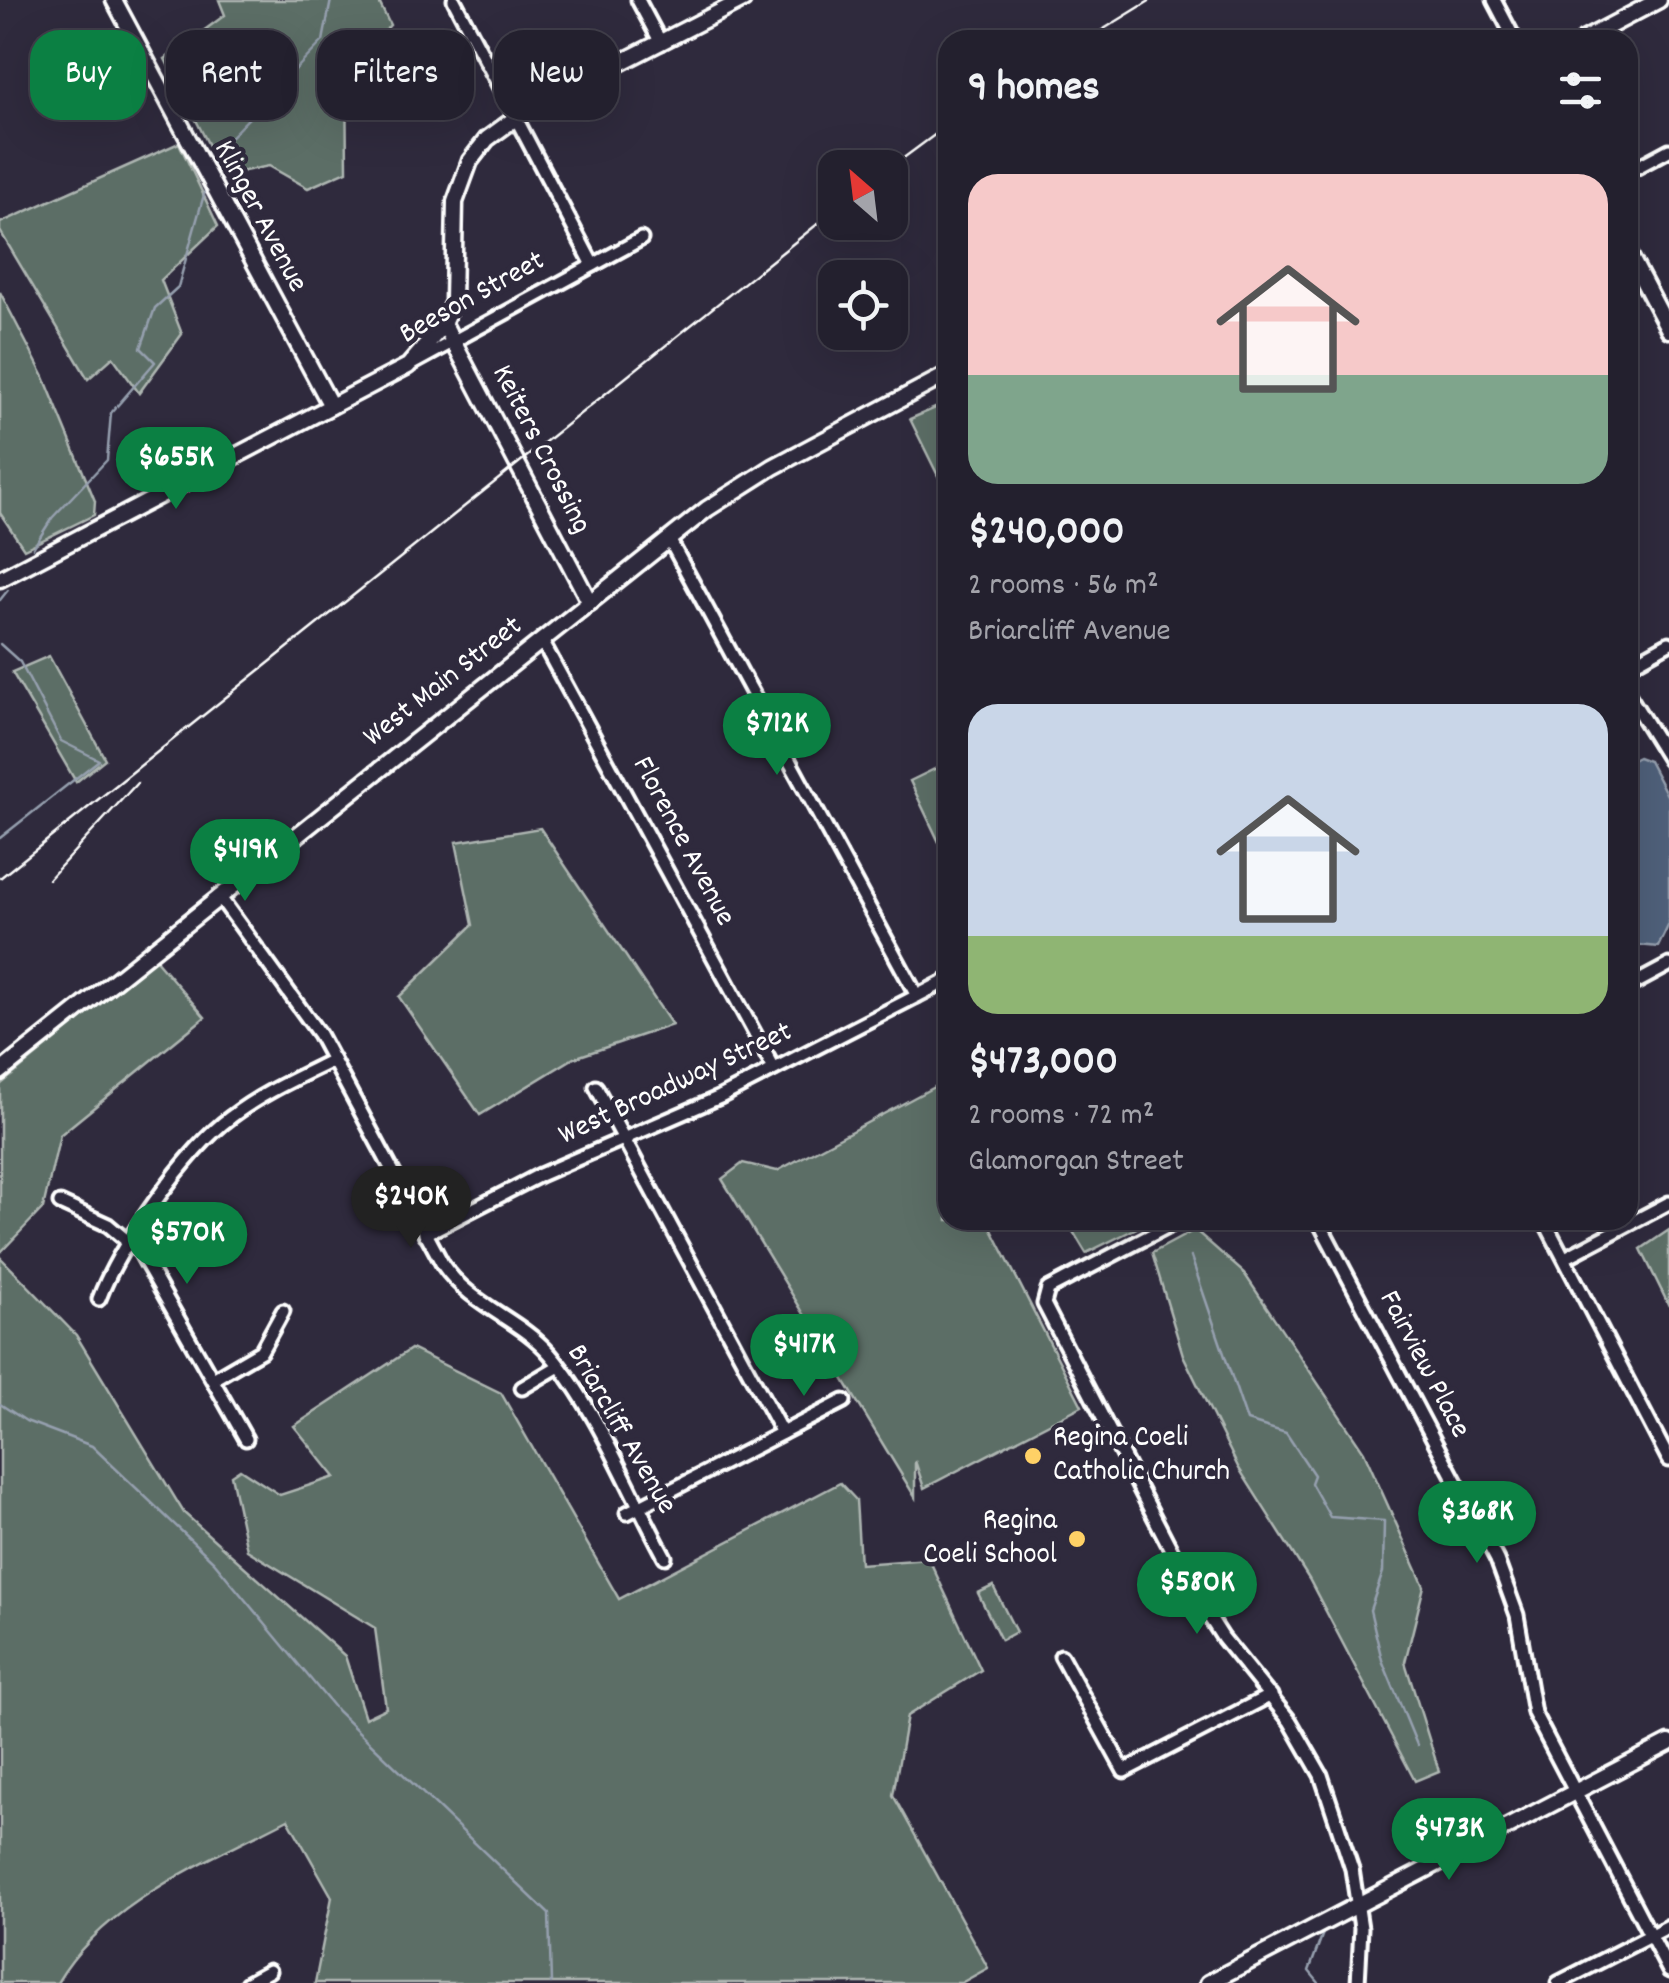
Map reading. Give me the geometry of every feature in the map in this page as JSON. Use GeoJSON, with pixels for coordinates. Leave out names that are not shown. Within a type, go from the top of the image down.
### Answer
{"type":"FeatureCollection","features":[{"type":"Feature","properties":{"kind":"street","name":"Klinger Avenue"},"geometry":{"type":"LineString","coordinates":[[114,0],[331,406]]}},
{"type":"Feature","properties":{"kind":"street"},"geometry":{"type":"LineString","coordinates":[[454,0],[494,74]]}},
{"type":"Feature","properties":{"kind":"street"},"geometry":{"type":"LineString","coordinates":[[638,0],[661,43]]}},
{"type":"Feature","properties":{"kind":"street"},"geometry":{"type":"LineString","coordinates":[[619,65],[743,0]]}},
{"type":"Feature","properties":{"kind":"street"},"geometry":{"type":"LineString","coordinates":[[1494,0],[1510,30]]}},
{"type":"Feature","properties":{"kind":"street"},"geometry":{"type":"LineString","coordinates":[[1602,30],[1659,0]]}},
{"type":"Feature","properties":{"kind":"street"},"geometry":{"type":"LineString","coordinates":[[408,366],[443,322],[456,288],[454,217],[459,185],[476,152],[513,120]]}},
{"type":"Feature","properties":{"kind":"street"},"geometry":{"type":"LineString","coordinates":[[519,120],[593,265]]}},
{"type":"Feature","properties":{"kind":"street"},"geometry":{"type":"LineString","coordinates":[[1638,167],[1669,150]]}},
{"type":"Feature","properties":{"kind":"street","name":"Beeson Street"},"geometry":{"type":"LineString","coordinates":[[0,580],[454,342],[641,239]]}},
{"type":"Feature","properties":{"kind":"street"},"geometry":{"type":"LineString","coordinates":[[1638,268],[1664,310],[1669,330]]}},
{"type":"Feature","properties":{"kind":"street","name":"Keiters Crossing"},"geometry":{"type":"LineString","coordinates":[[443,322],[590,602]]}},
{"type":"Feature","properties":{"kind":"street","name":"West Main Street"},"geometry":{"type":"LineString","coordinates":[[0,1072],[669,539],[760,474],[938,379]]}},
{"type":"Feature","properties":{"kind":"street"},"geometry":{"type":"LineString","coordinates":[[669,539],[917,996]]}},
{"type":"Feature","properties":{"kind":"street","name":"Florence Avenue"},"geometry":{"type":"LineString","coordinates":[[542,641],[774,1069]]}},
{"type":"Feature","properties":{"kind":"street"},"geometry":{"type":"LineString","coordinates":[[1638,661],[1669,644]]}},
{"type":"Feature","properties":{"kind":"street"},"geometry":{"type":"LineString","coordinates":[[1638,710],[1669,760]]}},
{"type":"Feature","properties":{"kind":"street","name":"Briarcliff Avenue"},"geometry":{"type":"LineString","coordinates":[[220,896],[294,994],[425,1234],[461,1289],[530,1335],[559,1366],[632,1510],[665,1558]]}},
{"type":"Feature","properties":{"kind":"street"},"geometry":{"type":"LineString","coordinates":[[1638,982],[1669,965]]}},
{"type":"Feature","properties":{"kind":"street","name":"West Broadway Street"},"geometry":{"type":"LineString","coordinates":[[425,1234],[540,1175],[774,1069],[938,985]]}},
{"type":"Feature","properties":{"kind":"street"},"geometry":{"type":"LineString","coordinates":[[99,1299],[129,1241],[218,1127],[264,1096],[333,1060]]}},
{"type":"Feature","properties":{"kind":"street"},"geometry":{"type":"LineString","coordinates":[[596,1087],[782,1434]]}},
{"type":"Feature","properties":{"kind":"street"},"geometry":{"type":"LineString","coordinates":[[60,1203],[108,1225],[152,1267],[246,1439]]}},
{"type":"Feature","properties":{"kind":"street"},"geometry":{"type":"LineString","coordinates":[[1638,1219],[1669,1203]]}},
{"type":"Feature","properties":{"kind":"street"},"geometry":{"type":"LineString","coordinates":[[1161,1230],[1048,1289],[1043,1296],[1046,1311],[1191,1588],[1223,1638],[1296,1730],[1329,1794],[1345,1841],[1358,1905],[1358,1983]]}},
{"type":"Feature","properties":{"kind":"street","name":"Fairview Place"},"geometry":{"type":"LineString","coordinates":[[1323,1230],[1506,1580],[1534,1713],[1669,1971]]}},
{"type":"Feature","properties":{"kind":"street"},"geometry":{"type":"LineString","coordinates":[[1549,1230],[1669,1460]]}},
{"type":"Feature","properties":{"kind":"street"},"geometry":{"type":"LineString","coordinates":[[1564,1258],[1617,1230]]}},
{"type":"Feature","properties":{"kind":"street"},"geometry":{"type":"LineString","coordinates":[[213,1380],[261,1352],[282,1311]]}},
{"type":"Feature","properties":{"kind":"street"},"geometry":{"type":"LineString","coordinates":[[522,1388],[559,1366]]}},
{"type":"Feature","properties":{"kind":"street"},"geometry":{"type":"LineString","coordinates":[[632,1510],[844,1401]]}},
{"type":"Feature","properties":{"kind":"street"},"geometry":{"type":"LineString","coordinates":[[1061,1656],[1124,1771],[1271,1695]]}},
{"type":"Feature","properties":{"kind":"street"},"geometry":{"type":"LineString","coordinates":[[1208,1983],[1669,1744]]}},
{"type":"Feature","properties":{"kind":"street"},"geometry":{"type":"LineString","coordinates":[[1558,1983],[1669,1926]]}},
{"type":"Feature","properties":{"kind":"street"},"geometry":{"type":"LineString","coordinates":[[247,1983],[270,1971]]}},
{"type":"Feature","properties":{"kind":"green space"},"geometry":{"type":"Polygon","coordinates":[[[219,0],[378,0],[390,25],[385,30],[317,30],[317,120],[346,120],[347,171],[308,188],[269,166],[224,175],[196,120],[297,120],[297,30],[205,30],[225,15],[219,0]]]}},
{"type":"Feature","properties":{"kind":"green space"},"geometry":{"type":"Polygon","coordinates":[[[179,143],[218,226],[161,280],[182,334],[139,393],[113,357],[88,379],[0,231],[0,223],[179,143]]]}},
{"type":"Feature","properties":{"kind":"green space"},"geometry":{"type":"Polygon","coordinates":[[[0,292],[44,377],[95,501],[94,515],[24,549],[0,513],[0,292]]]}},
{"type":"Feature","properties":{"kind":"green space"},"geometry":{"type":"Polygon","coordinates":[[[938,407],[938,476],[910,419],[938,407]]]}},
{"type":"Feature","properties":{"kind":"green space"},"geometry":{"type":"Polygon","coordinates":[[[49,656],[105,759],[76,782],[12,672],[49,656]]]}},
{"type":"Feature","properties":{"kind":"green space"},"geometry":{"type":"Polygon","coordinates":[[[938,767],[938,840],[910,781],[938,767]]]}},
{"type":"Feature","properties":{"kind":"green space"},"geometry":{"type":"Polygon","coordinates":[[[540,828],[672,1025],[574,1058],[480,1115],[399,997],[473,925],[456,842],[540,828]]]}},
{"type":"Feature","properties":{"kind":"green space"},"geometry":{"type":"Polygon","coordinates":[[[155,959],[205,1017],[60,1135],[43,1208],[0,1253],[0,1085],[155,959]]]}},
{"type":"Feature","properties":{"kind":"green space"},"geometry":{"type":"Polygon","coordinates":[[[938,1085],[938,1230],[992,1230],[1082,1406],[924,1488],[915,1461],[915,1497],[722,1179],[743,1163],[777,1171],[938,1085]]]}},
{"type":"Feature","properties":{"kind":"green space"},"geometry":{"type":"Polygon","coordinates":[[[1072,1230],[1133,1230],[1086,1253],[1072,1230]]]}},
{"type":"Feature","properties":{"kind":"green space"},"geometry":{"type":"Polygon","coordinates":[[[1195,1230],[1244,1273],[1364,1452],[1424,1586],[1405,1662],[1439,1771],[1415,1781],[1309,1579],[1238,1467],[1183,1355],[1152,1253],[1195,1230]]]}},
{"type":"Feature","properties":{"kind":"green space"},"geometry":{"type":"Polygon","coordinates":[[[1669,1230],[1669,1306],[1641,1249],[1669,1230]]]}},
{"type":"Feature","properties":{"kind":"green space"},"geometry":{"type":"Polygon","coordinates":[[[0,1257],[76,1335],[184,1513],[345,1656],[365,1718],[386,1708],[375,1628],[247,1550],[231,1475],[240,1469],[280,1495],[335,1477],[294,1426],[411,1349],[501,1393],[619,1599],[840,1483],[856,1500],[860,1564],[929,1559],[981,1670],[907,1716],[893,1795],[988,1968],[961,1983],[315,1983],[332,1897],[288,1819],[192,1868],[130,1907],[77,1954],[57,1983],[0,1983],[0,1257]]]}},
{"type":"Feature","properties":{"kind":"green space"},"geometry":{"type":"Polygon","coordinates":[[[993,1586],[1016,1632],[1001,1640],[978,1593],[993,1586]]]}},
{"type":"Feature","properties":{"kind":"water"},"geometry":{"type":"Polygon","coordinates":[[[1638,757],[1649,761],[1669,799],[1669,924],[1658,947],[1638,945],[1638,757]]]}},
{"type":"Feature","properties":{"kind":"waterway"},"geometry":{"type":"LineString","coordinates":[[212,167],[216,152],[323,41],[331,0]]}},
{"type":"Feature","properties":{"kind":"waterway"},"geometry":{"type":"LineString","coordinates":[[33,548],[52,518],[107,460],[111,413],[155,362],[141,348],[155,308],[178,287],[205,191]]}},
{"type":"Feature","properties":{"kind":"waterway"},"geometry":{"type":"LineString","coordinates":[[0,600],[8,590]]}},
{"type":"Feature","properties":{"kind":"waterway"},"geometry":{"type":"LineString","coordinates":[[0,644],[20,662],[61,741],[99,760],[0,838]]}},
{"type":"Feature","properties":{"kind":"waterway"},"geometry":{"type":"LineString","coordinates":[[1191,1257],[1247,1421],[1286,1433],[1314,1475],[1311,1483],[1330,1517],[1384,1521],[1383,1572],[1370,1610],[1382,1660],[1417,1745]]}},
{"type":"Feature","properties":{"kind":"waterway"},"geometry":{"type":"LineString","coordinates":[[0,1404],[26,1421],[92,1446],[214,1562],[337,1711],[549,1914],[551,1983]]}},
{"type":"Feature","properties":{"kind":"waterway"},"geometry":{"type":"LineString","coordinates":[[1319,1983],[1309,1971],[1323,1933]]}},
{"type":"Feature","properties":{"kind":"railway"},"geometry":{"type":"LineString","coordinates":[[1102,30],[1151,0]]}},
{"type":"Feature","properties":{"kind":"railway"},"geometry":{"type":"LineString","coordinates":[[908,155],[938,132]]}},
{"type":"Feature","properties":{"kind":"railway"},"geometry":{"type":"LineString","coordinates":[[0,878],[818,224]]}},
{"type":"Feature","properties":{"kind":"railway"},"geometry":{"type":"LineString","coordinates":[[49,879],[137,783]]}},
{"type":"Feature","properties":{"kind":"place","name":"Regina Coeli Catholic Church"},"geometry":{"type":"Point","coordinates":[1033,1456]}},
{"type":"Feature","properties":{"kind":"place","name":"Regina Coeli School"},"geometry":{"type":"Point","coordinates":[1077,1539]}}]}
